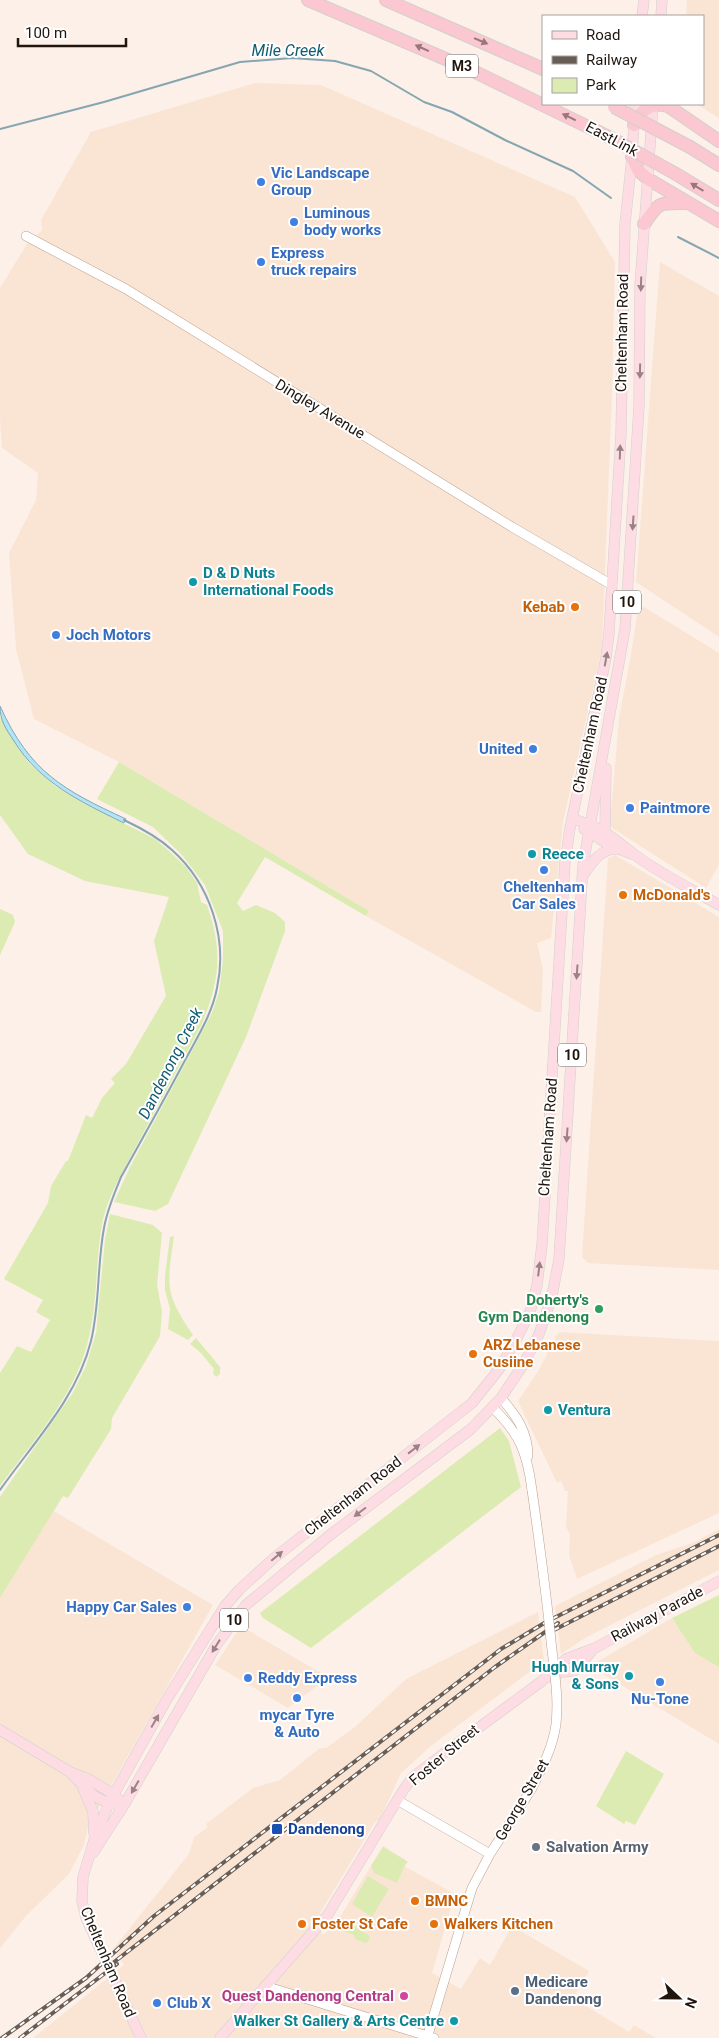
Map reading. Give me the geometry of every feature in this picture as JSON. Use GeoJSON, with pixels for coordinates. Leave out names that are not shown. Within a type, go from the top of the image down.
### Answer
{"type":"FeatureCollection","features":[{"type":"Feature","properties":{"kind":"highway","name":"EastLink"},"geometry":{"type":"LineString","coordinates":[[308,0],[469,68],[542,104]]}},
{"type":"Feature","properties":{"kind":"highway","name":"M3"},"geometry":{"type":"LineString","coordinates":[[386,0],[542,69]]}},
{"type":"Feature","properties":{"kind":"highway","name":"EastLink"},"geometry":{"type":"LineString","coordinates":[[544,105],[613,139],[719,200]]}},
{"type":"Feature","properties":{"kind":"highway","name":"EastLink"},"geometry":{"type":"LineString","coordinates":[[611,105],[690,147],[719,165]]}},
{"type":"Feature","properties":{"kind":"highway"},"geometry":{"type":"LineString","coordinates":[[634,125],[639,114],[653,105]]}},
{"type":"Feature","properties":{"kind":"highway"},"geometry":{"type":"LineString","coordinates":[[666,105],[715,138]]}},
{"type":"Feature","properties":{"kind":"highway"},"geometry":{"type":"LineString","coordinates":[[678,105],[685,114],[715,138]]}},
{"type":"Feature","properties":{"kind":"highway"},"geometry":{"type":"LineString","coordinates":[[632,157],[638,170],[648,179],[719,221]]}},
{"type":"Feature","properties":{"kind":"highway"},"geometry":{"type":"LineString","coordinates":[[644,224],[656,206],[662,203],[690,204]]}},
{"type":"Feature","properties":{"kind":"main road"},"geometry":{"type":"LineString","coordinates":[[642,15],[644,0]]}},
{"type":"Feature","properties":{"kind":"main road"},"geometry":{"type":"LineString","coordinates":[[661,15],[662,0]]}},
{"type":"Feature","properties":{"kind":"main road","name":"Cheltenham Road"},"geometry":{"type":"LineString","coordinates":[[141,2038],[84,1913],[81,1886],[94,1840],[111,1798],[167,1699],[225,1606],[240,1589],[274,1558],[472,1403],[500,1368],[516,1340],[530,1312],[537,1285],[542,1245],[565,862],[572,819],[606,658],[621,434],[624,224],[632,157],[635,105]]}},
{"type":"Feature","properties":{"kind":"main road","name":"Cheltenham Road"},"geometry":{"type":"LineString","coordinates":[[501,1398],[523,1366],[536,1341],[548,1309],[558,1273],[582,877],[589,828],[624,638],[638,436],[640,286],[653,105]]}},
{"type":"Feature","properties":{"kind":"main road"},"geometry":{"type":"LineString","coordinates":[[612,585],[627,590]]}},
{"type":"Feature","properties":{"kind":"main road"},"geometry":{"type":"LineString","coordinates":[[605,832],[607,730]]}},
{"type":"Feature","properties":{"kind":"main road"},"geometry":{"type":"LineString","coordinates":[[572,819],[589,828],[618,849],[636,855]]}},
{"type":"Feature","properties":{"kind":"main road"},"geometry":{"type":"LineString","coordinates":[[589,828],[605,832],[620,841],[636,855],[719,905]]}},
{"type":"Feature","properties":{"kind":"main road"},"geometry":{"type":"LineString","coordinates":[[582,877],[603,852],[618,849]]}},
{"type":"Feature","properties":{"kind":"main road"},"geometry":{"type":"LineString","coordinates":[[560,952],[578,953]]}},
{"type":"Feature","properties":{"kind":"main road"},"geometry":{"type":"LineString","coordinates":[[482,1391],[501,1398]]}},
{"type":"Feature","properties":{"kind":"main road"},"geometry":{"type":"LineString","coordinates":[[482,1391],[492,1407]]}},
{"type":"Feature","properties":{"kind":"main road","name":"10"},"geometry":{"type":"LineString","coordinates":[[492,1407],[501,1398]]}},
{"type":"Feature","properties":{"kind":"main road","name":"Cheltenham Road"},"geometry":{"type":"LineString","coordinates":[[90,1856],[124,1805],[217,1644],[238,1614],[258,1594],[330,1535],[462,1436],[492,1407]]}},
{"type":"Feature","properties":{"kind":"main road"},"geometry":{"type":"LineString","coordinates":[[320,1521],[330,1535]]}},
{"type":"Feature","properties":{"kind":"main road","name":"Railway Parade"},"geometry":{"type":"LineString","coordinates":[[567,1658],[595,1648],[719,1581]]}},
{"type":"Feature","properties":{"kind":"main road"},"geometry":{"type":"LineString","coordinates":[[225,1606],[238,1614]]}},
{"type":"Feature","properties":{"kind":"main road","name":"Railway Parade"},"geometry":{"type":"LineString","coordinates":[[578,1664],[595,1648]]}},
{"type":"Feature","properties":{"kind":"main road"},"geometry":{"type":"LineString","coordinates":[[567,1658],[574,1658],[578,1664],[575,1670],[567,1671],[563,1665],[567,1658]]}},
{"type":"Feature","properties":{"kind":"main road","name":"Foster Street"},"geometry":{"type":"LineString","coordinates":[[220,2038],[329,1914],[397,1800],[414,1777],[471,1731],[542,1681],[567,1658]]}},
{"type":"Feature","properties":{"kind":"main road","name":"Foster Street"},"geometry":{"type":"LineString","coordinates":[[542,1681],[567,1671]]}},
{"type":"Feature","properties":{"kind":"main road"},"geometry":{"type":"LineString","coordinates":[[167,1699],[181,1708]]}},
{"type":"Feature","properties":{"kind":"main road"},"geometry":{"type":"LineString","coordinates":[[0,1730],[70,1772],[88,1779],[111,1798]]}},
{"type":"Feature","properties":{"kind":"main road"},"geometry":{"type":"LineString","coordinates":[[70,1772],[82,1786],[93,1814],[94,1840]]}},
{"type":"Feature","properties":{"kind":"main road"},"geometry":{"type":"LineString","coordinates":[[82,1786],[124,1805]]}},
{"type":"Feature","properties":{"kind":"street","name":"Dingley Avenue"},"geometry":{"type":"LineString","coordinates":[[26,236],[126,289],[512,527],[612,585]]}},
{"type":"Feature","properties":{"kind":"street","name":"George Street"},"geometry":{"type":"LineString","coordinates":[[430,2037],[471,1892],[490,1854],[532,1788],[546,1759],[552,1742],[557,1709],[557,1688],[548,1606],[528,1464],[527,1438],[515,1414],[501,1398]]}},
{"type":"Feature","properties":{"kind":"street","name":"George Street"},"geometry":{"type":"LineString","coordinates":[[492,1407],[516,1433],[528,1464]]}},
{"type":"Feature","properties":{"kind":"street"},"geometry":{"type":"LineString","coordinates":[[397,1800],[490,1854]]}},
{"type":"Feature","properties":{"kind":"street"},"geometry":{"type":"LineString","coordinates":[[266,1986],[430,2037]]}},
{"type":"Feature","properties":{"kind":"shaded area"},"geometry":{"type":"Polygon","coordinates":[[[687,0],[719,0],[719,118],[698,105],[704,105],[704,15],[686,15],[687,0]]]}},
{"type":"Feature","properties":{"kind":"shaded area"},"geometry":{"type":"Polygon","coordinates":[[[255,83],[321,85],[575,197],[615,262],[602,649],[563,822],[551,938],[537,943],[543,969],[541,1012],[536,1012],[366,916],[369,911],[119,762],[34,719],[16,649],[9,553],[36,500],[38,473],[2,448],[0,418],[0,288],[27,244],[42,230],[41,220],[91,132],[255,83]]]}},
{"type":"Feature","properties":{"kind":"shaded area"},"geometry":{"type":"Polygon","coordinates":[[[660,262],[719,296],[719,637],[636,582],[660,262]]]}},
{"type":"Feature","properties":{"kind":"shaded area"},"geometry":{"type":"Polygon","coordinates":[[[644,607],[719,653],[719,865],[706,888],[612,828],[610,824],[619,718],[638,610],[644,607]]]}},
{"type":"Feature","properties":{"kind":"shaded area"},"geometry":{"type":"Polygon","coordinates":[[[615,855],[719,917],[719,1270],[588,1263],[582,1257],[608,858],[615,855]]]}},
{"type":"Feature","properties":{"kind":"shaded area"},"geometry":{"type":"Polygon","coordinates":[[[559,1332],[719,1341],[719,1513],[577,1579],[569,1555],[570,1535],[566,1527],[568,1491],[565,1491],[561,1481],[557,1483],[518,1401],[537,1373],[559,1332]]]}},
{"type":"Feature","properties":{"kind":"shaded area"},"geometry":{"type":"Polygon","coordinates":[[[52,1510],[213,1605],[88,1827],[84,1845],[69,1874],[26,1916],[0,1948],[0,1598],[52,1510]]]}},
{"type":"Feature","properties":{"kind":"shaded area"},"geometry":{"type":"Polygon","coordinates":[[[719,1529],[719,1570],[585,1638],[561,1654],[555,1606],[656,1555],[695,1542],[719,1529]]]}},
{"type":"Feature","properties":{"kind":"shaded area"},"geometry":{"type":"Polygon","coordinates":[[[538,1612],[544,1661],[431,1746],[401,1773],[380,1819],[375,1822],[313,1925],[324,1935],[340,1917],[383,1846],[406,1860],[404,1866],[455,1894],[432,1973],[461,1989],[480,1958],[490,1965],[512,1926],[589,1971],[573,1998],[629,2032],[634,2025],[656,2038],[33,2038],[124,1965],[113,1949],[189,1854],[194,1837],[208,1827],[206,1824],[253,1788],[280,1780],[320,1748],[326,1748],[355,1727],[406,1679],[538,1612]]]}},
{"type":"Feature","properties":{"kind":"shaded area"},"geometry":{"type":"Polygon","coordinates":[[[672,1618],[697,1651],[719,1663],[719,1744],[590,1666],[672,1618]]]}},
{"type":"Feature","properties":{"kind":"shaded area"},"geometry":{"type":"Polygon","coordinates":[[[241,1626],[326,1676],[326,1679],[288,1708],[215,1665],[241,1626]]]}},
{"type":"Feature","properties":{"kind":"green space"},"geometry":{"type":"Polygon","coordinates":[[[0,717],[30,764],[55,786],[81,802],[155,839],[186,867],[197,883],[201,902],[207,905],[215,937],[217,966],[212,995],[201,1026],[119,1178],[107,1206],[100,1239],[91,1330],[81,1364],[62,1401],[0,1486],[0,1373],[17,1346],[31,1352],[50,1320],[36,1312],[43,1300],[4,1279],[48,1203],[51,1186],[66,1161],[68,1161],[86,1115],[92,1118],[102,1098],[115,1083],[111,1079],[126,1064],[166,996],[154,941],[169,897],[85,881],[28,854],[0,815],[0,717]]]}},
{"type":"Feature","properties":{"kind":"green space"},"geometry":{"type":"Polygon","coordinates":[[[119,762],[369,911],[366,916],[265,857],[237,903],[243,911],[256,905],[275,913],[285,922],[285,931],[246,1037],[168,1204],[155,1211],[114,1202],[130,1167],[212,1013],[219,992],[223,960],[223,931],[205,885],[182,855],[153,827],[97,799],[119,762]]]}},
{"type":"Feature","properties":{"kind":"green space"},"geometry":{"type":"Polygon","coordinates":[[[0,909],[13,915],[15,922],[0,955],[0,909]]]}},
{"type":"Feature","properties":{"kind":"green space"},"geometry":{"type":"Polygon","coordinates":[[[110,1214],[153,1225],[162,1233],[157,1285],[162,1312],[160,1336],[112,1418],[111,1429],[68,1498],[63,1496],[0,1598],[0,1497],[72,1394],[86,1366],[96,1333],[105,1240],[110,1214]]]}},
{"type":"Feature","properties":{"kind":"green space"},"geometry":{"type":"Polygon","coordinates":[[[174,1236],[169,1278],[170,1288],[172,1298],[193,1335],[188,1340],[168,1329],[170,1309],[165,1290],[165,1276],[170,1237],[174,1236]]]}},
{"type":"Feature","properties":{"kind":"green space"},"geometry":{"type":"Polygon","coordinates":[[[196,1338],[220,1367],[220,1374],[216,1377],[213,1373],[214,1369],[201,1353],[190,1344],[196,1338]]]}},
{"type":"Feature","properties":{"kind":"green space"},"geometry":{"type":"Polygon","coordinates":[[[500,1428],[509,1441],[521,1487],[311,1648],[263,1618],[260,1613],[500,1428]]]}},
{"type":"Feature","properties":{"kind":"green space"},"geometry":{"type":"Polygon","coordinates":[[[719,1595],[719,1667],[695,1653],[672,1618],[719,1595]]]}},
{"type":"Feature","properties":{"kind":"green space"},"geometry":{"type":"Polygon","coordinates":[[[626,1751],[664,1774],[635,1825],[626,1821],[624,1824],[596,1806],[626,1751]]]}},
{"type":"Feature","properties":{"kind":"green space"},"geometry":{"type":"Polygon","coordinates":[[[383,1847],[408,1862],[397,1883],[374,1873],[371,1866],[383,1847]]]}},
{"type":"Feature","properties":{"kind":"green space"},"geometry":{"type":"Polygon","coordinates":[[[368,1876],[389,1889],[372,1917],[352,1904],[368,1876]]]}},
{"type":"Feature","properties":{"kind":"green space"},"geometry":{"type":"Polygon","coordinates":[[[351,1920],[357,1928],[370,1936],[368,1942],[365,1943],[355,1939],[354,1935],[344,1931],[346,1921],[351,1920]]]}},
{"type":"Feature","properties":{"kind":"water"},"geometry":{"type":"Polygon","coordinates":[[[0,706],[11,729],[36,763],[66,788],[126,819],[124,823],[77,799],[36,769],[24,756],[6,729],[2,721],[0,706]]]}},
{"type":"Feature","properties":{"kind":"waterway","name":"Mile Creek"},"geometry":{"type":"LineString","coordinates":[[0,129],[104,102],[240,62],[292,58],[335,61],[371,71],[424,102],[452,112],[505,140],[573,171],[611,198]]}},
{"type":"Feature","properties":{"kind":"waterway","name":"Mile Creek"},"geometry":{"type":"LineString","coordinates":[[678,237],[719,258]]}},
{"type":"Feature","properties":{"kind":"waterway","name":"Dandenong Creek"},"geometry":{"type":"LineString","coordinates":[[0,1490],[53,1419],[76,1382],[91,1341],[94,1327],[100,1256],[105,1221],[111,1202],[121,1177],[203,1027],[217,988],[220,969],[218,931],[206,895],[197,879],[172,850],[149,833],[124,820]]}},
{"type":"Feature","properties":{"kind":"railway"},"geometry":{"type":"LineString","coordinates":[[2,2038],[86,1978],[154,1916],[501,1649],[546,1622],[719,1535]]}},
{"type":"Feature","properties":{"kind":"railway"},"geometry":{"type":"LineString","coordinates":[[554,1630],[719,1546]]}},
{"type":"Feature","properties":{"kind":"railway"},"geometry":{"type":"LineString","coordinates":[[109,1966],[495,1667],[558,1623]]}},
{"type":"Feature","properties":{"kind":"railway"},"geometry":{"type":"LineString","coordinates":[[20,2038],[117,1964]]}},
{"type":"Feature","properties":{"kind":"place","name":"Vic Landscape Group"},"geometry":{"type":"Point","coordinates":[261,182]}},
{"type":"Feature","properties":{"kind":"place","name":"Luminous body works"},"geometry":{"type":"Point","coordinates":[294,222]}},
{"type":"Feature","properties":{"kind":"place","name":"Express truck repairs"},"geometry":{"type":"Point","coordinates":[261,262]}},
{"type":"Feature","properties":{"kind":"place","name":"D & D Nuts International Foods"},"geometry":{"type":"Point","coordinates":[193,582]}},
{"type":"Feature","properties":{"kind":"place","name":"Kebab"},"geometry":{"type":"Point","coordinates":[575,607]}},
{"type":"Feature","properties":{"kind":"place","name":"Joch Motors"},"geometry":{"type":"Point","coordinates":[56,635]}},
{"type":"Feature","properties":{"kind":"place","name":"United"},"geometry":{"type":"Point","coordinates":[533,749]}},
{"type":"Feature","properties":{"kind":"place","name":"Paintmore"},"geometry":{"type":"Point","coordinates":[630,808]}},
{"type":"Feature","properties":{"kind":"place","name":"Reece"},"geometry":{"type":"Point","coordinates":[532,854]}},
{"type":"Feature","properties":{"kind":"place","name":"Cheltenham Car Sales"},"geometry":{"type":"Point","coordinates":[544,870]}},
{"type":"Feature","properties":{"kind":"place","name":"McDonald's"},"geometry":{"type":"Point","coordinates":[623,895]}},
{"type":"Feature","properties":{"kind":"place","name":"Doherty's Gym Dandenong"},"geometry":{"type":"Point","coordinates":[599,1309]}},
{"type":"Feature","properties":{"kind":"place","name":"ARZ Lebanese Cusiine"},"geometry":{"type":"Point","coordinates":[473,1354]}},
{"type":"Feature","properties":{"kind":"place","name":"Ventura"},"geometry":{"type":"Point","coordinates":[548,1410]}},
{"type":"Feature","properties":{"kind":"place","name":"Happy Car Sales"},"geometry":{"type":"Point","coordinates":[187,1607]}},
{"type":"Feature","properties":{"kind":"place","name":"Hugh Murray & Sons"},"geometry":{"type":"Point","coordinates":[629,1676]}},
{"type":"Feature","properties":{"kind":"place","name":"Reddy Express"},"geometry":{"type":"Point","coordinates":[248,1678]}},
{"type":"Feature","properties":{"kind":"place","name":"Nu-Tone"},"geometry":{"type":"Point","coordinates":[660,1682]}},
{"type":"Feature","properties":{"kind":"place","name":"mycar Tyre & Auto"},"geometry":{"type":"Point","coordinates":[297,1698]}},
{"type":"Feature","properties":{"kind":"place","name":"Dandenong"},"geometry":{"type":"Point","coordinates":[277,1829]}},
{"type":"Feature","properties":{"kind":"place","name":"Salvation Army"},"geometry":{"type":"Point","coordinates":[536,1847]}},
{"type":"Feature","properties":{"kind":"place","name":"BMNC"},"geometry":{"type":"Point","coordinates":[415,1901]}},
{"type":"Feature","properties":{"kind":"place","name":"Foster St Cafe"},"geometry":{"type":"Point","coordinates":[302,1924]}},
{"type":"Feature","properties":{"kind":"place","name":"Walkers Kitchen"},"geometry":{"type":"Point","coordinates":[434,1924]}},
{"type":"Feature","properties":{"kind":"place","name":"Medicare Dandenong"},"geometry":{"type":"Point","coordinates":[515,1991]}},
{"type":"Feature","properties":{"kind":"place","name":"Quest Dandenong Central"},"geometry":{"type":"Point","coordinates":[404,1996]}},
{"type":"Feature","properties":{"kind":"place","name":"Club X"},"geometry":{"type":"Point","coordinates":[157,2003]}},
{"type":"Feature","properties":{"kind":"place","name":"Walker St Gallery & Arts Centre"},"geometry":{"type":"Point","coordinates":[454,2021]}}]}
